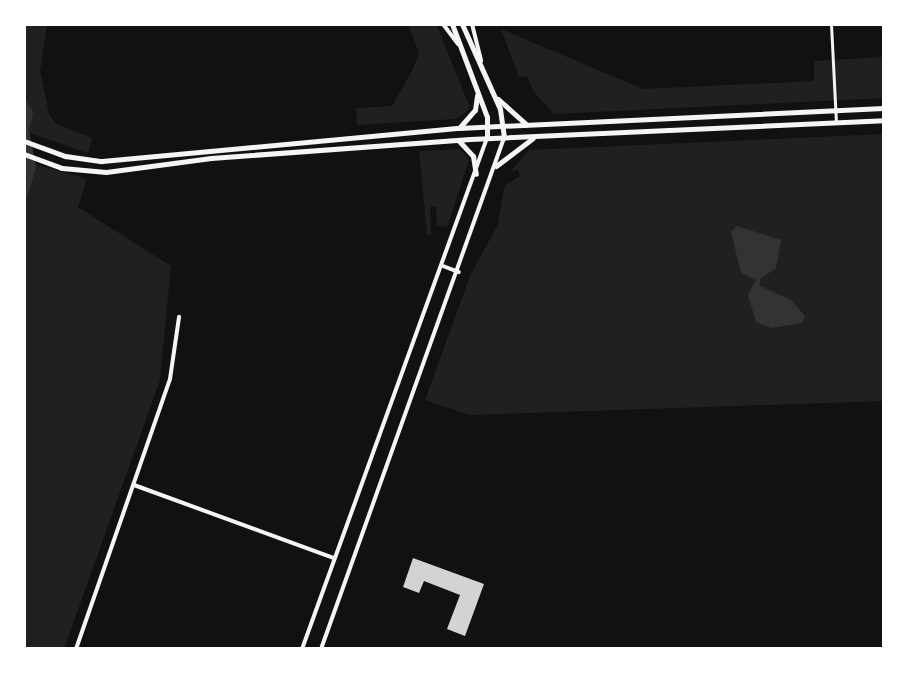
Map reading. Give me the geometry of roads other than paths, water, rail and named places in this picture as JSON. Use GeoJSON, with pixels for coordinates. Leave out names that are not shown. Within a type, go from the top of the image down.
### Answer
{"type":"FeatureCollection","features":[{"type":"Feature","properties":{"kind":"main road"},"geometry":{"type":"LineString","coordinates":[[443,24],[458,45]]}},
{"type":"Feature","properties":{"kind":"main road"},"geometry":{"type":"LineString","coordinates":[[302,649],[487,138],[488,127],[452,24]]}},
{"type":"Feature","properties":{"kind":"main road"},"geometry":{"type":"LineString","coordinates":[[321,649],[459,272],[504,138],[504,126],[494,94],[462,24]]}},
{"type":"Feature","properties":{"kind":"main road"},"geometry":{"type":"LineString","coordinates":[[472,24],[481,63]]}},
{"type":"Feature","properties":{"kind":"main road"},"geometry":{"type":"LineString","coordinates":[[459,128],[471,116],[477,94]]}},
{"type":"Feature","properties":{"kind":"main road"},"geometry":{"type":"LineString","coordinates":[[494,94],[527,125]]}},
{"type":"Feature","properties":{"kind":"main road"},"geometry":{"type":"LineString","coordinates":[[24,141],[46,150],[102,161],[459,128],[884,108]]}},
{"type":"Feature","properties":{"kind":"main road"},"geometry":{"type":"LineString","coordinates":[[24,154],[43,161],[106,172],[226,157],[487,138],[884,120]]}},
{"type":"Feature","properties":{"kind":"main road"},"geometry":{"type":"LineString","coordinates":[[496,166],[519,144],[537,137]]}},
{"type":"Feature","properties":{"kind":"main road"},"geometry":{"type":"LineString","coordinates":[[458,140],[473,156],[476,174]]}},
{"type":"Feature","properties":{"kind":"main road"},"geometry":{"type":"LineString","coordinates":[[443,266],[459,272]]}},
{"type":"Feature","properties":{"kind":"main road"},"geometry":{"type":"LineString","coordinates":[[76,649],[170,379],[179,317]]}},
{"type":"Feature","properties":{"kind":"main road"},"geometry":{"type":"LineString","coordinates":[[134,485],[334,558]]}},
{"type":"Feature","properties":{"kind":"street"},"geometry":{"type":"LineString","coordinates":[[831,24],[836,122]]}}]}
